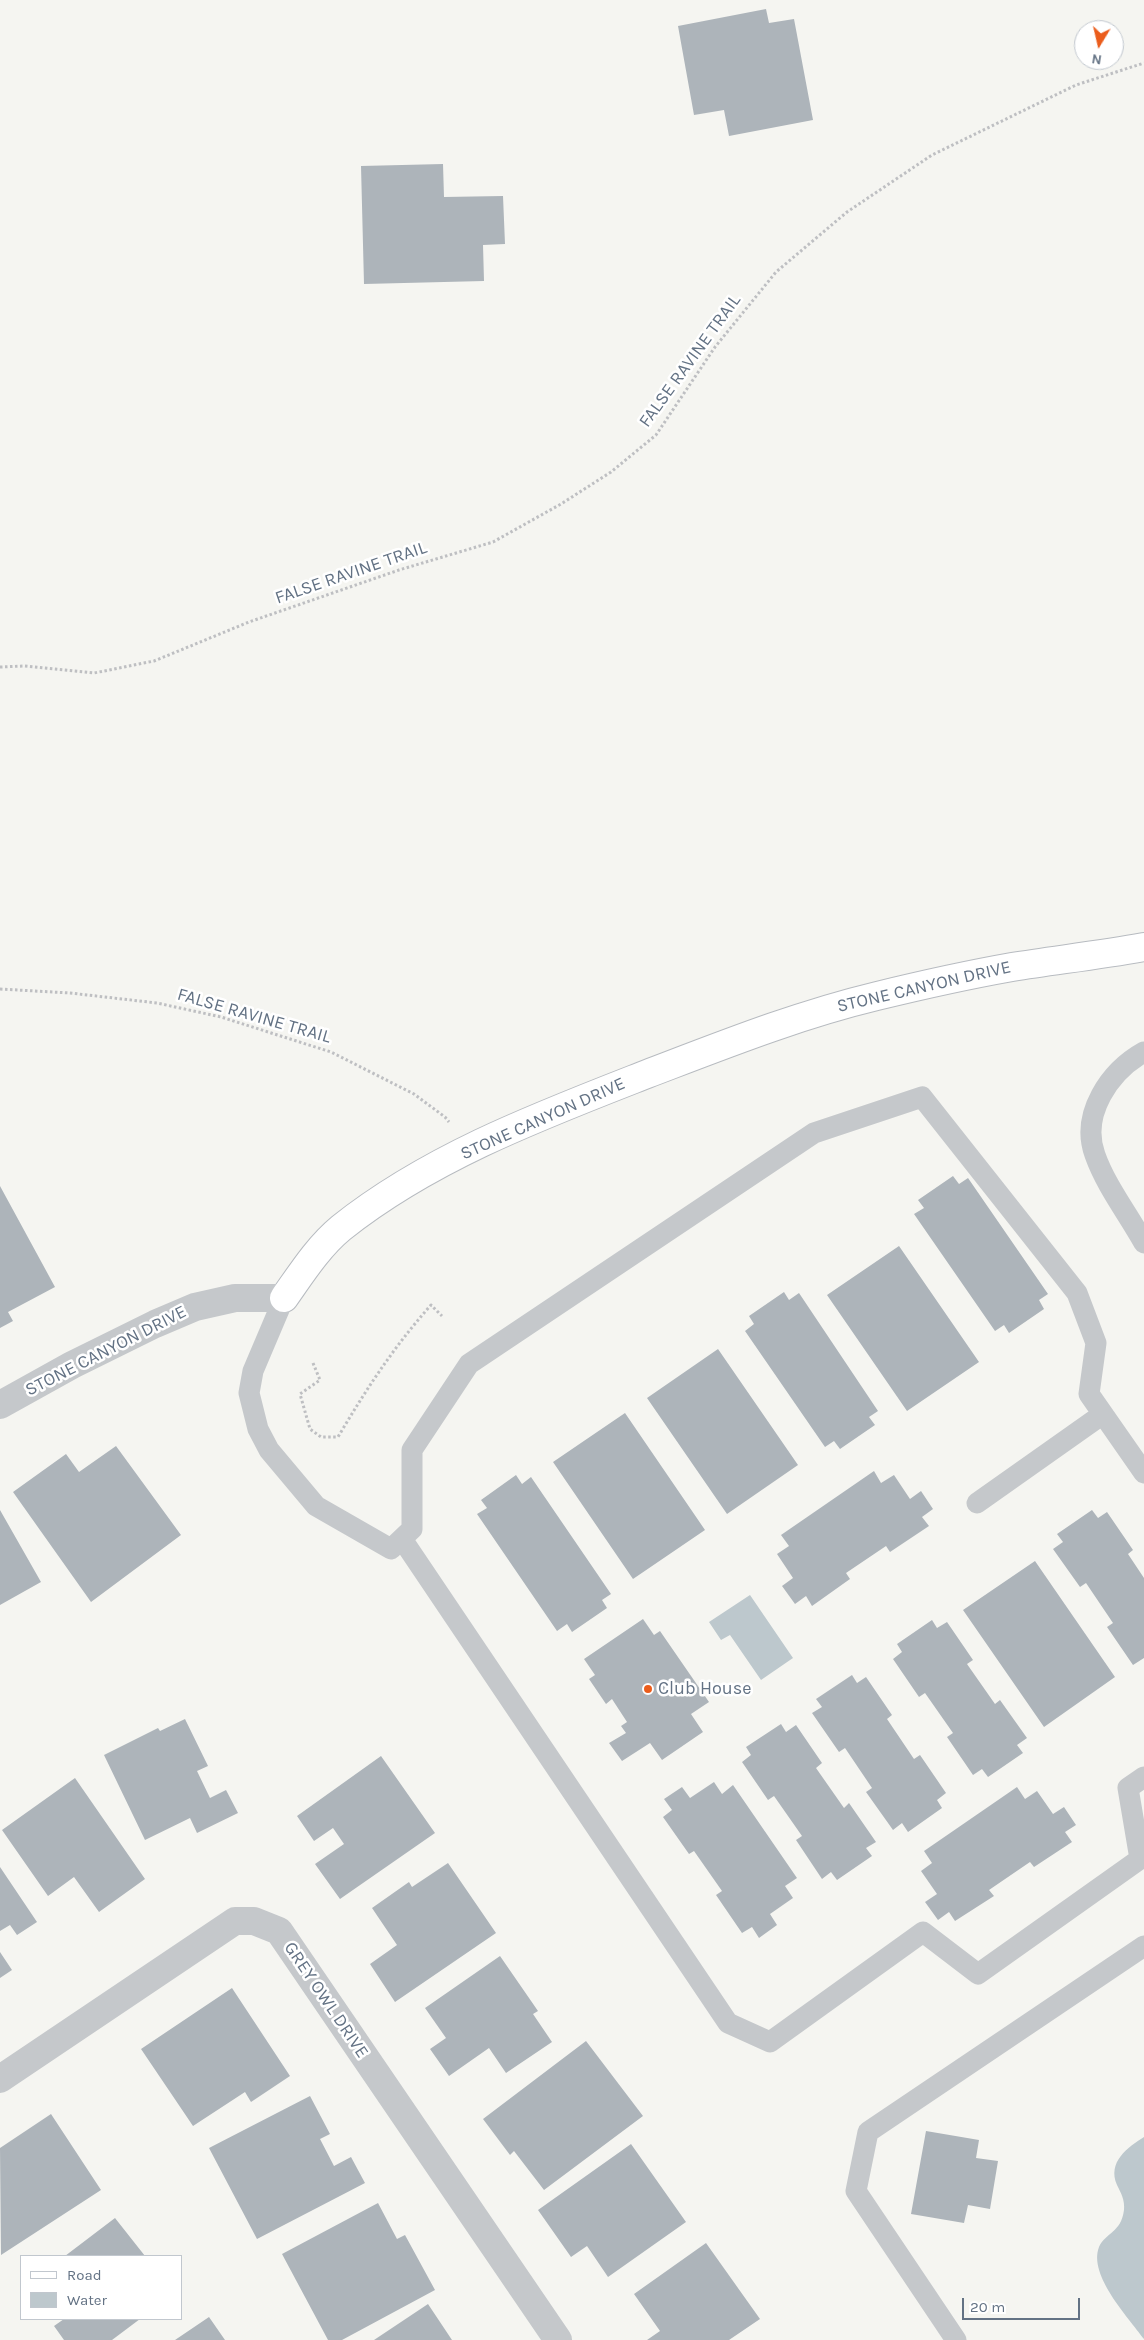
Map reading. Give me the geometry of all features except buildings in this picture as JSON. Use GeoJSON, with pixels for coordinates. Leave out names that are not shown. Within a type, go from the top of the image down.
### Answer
{"type":"FeatureCollection","features":[{"type":"Feature","properties":{"kind":"street","name":"STONE CANYON DRIVE"},"geometry":{"type":"LineString","coordinates":[[0,1405],[72,1365],[155,1324],[195,1307],[235,1298],[284,1298],[310,1261],[340,1229],[381,1200],[465,1151],[574,1102],[743,1037],[813,1013],[884,994],[1012,967],[1082,958],[1144,947]]}},
{"type":"Feature","properties":{"kind":"street","name":"GREY OWL DRIVE"},"geometry":{"type":"LineString","coordinates":[[0,2079],[234,1921],[254,1921],[280,1931],[558,2340]]}},
{"type":"Feature","properties":{"kind":"lane"},"geometry":{"type":"LineString","coordinates":[[1144,1052],[1127,1062],[1111,1078],[1099,1098],[1093,1118],[1091,1136],[1095,1154],[1103,1172],[1144,1243]]}},
{"type":"Feature","properties":{"kind":"lane"},"geometry":{"type":"LineString","coordinates":[[284,1298],[253,1371],[249,1393],[258,1429],[269,1450],[316,1506],[391,1550],[412,1529],[412,1450],[469,1364],[814,1133],[922,1097],[1077,1293],[1096,1343],[1089,1394],[1144,1473]]}},
{"type":"Feature","properties":{"kind":"lane"},"geometry":{"type":"LineString","coordinates":[[977,1504],[1103,1414]]}},
{"type":"Feature","properties":{"kind":"lane"},"geometry":{"type":"LineString","coordinates":[[402,1539],[728,2023],[770,2042],[923,1932],[978,1974],[994,1963],[1140,1859],[1128,1788],[1144,1777]]}},
{"type":"Feature","properties":{"kind":"lane"},"geometry":{"type":"LineString","coordinates":[[956,2340],[856,2191],[868,2132],[1144,1946]]}},
{"type":"Feature","properties":{"kind":"path","name":"FALSE RAVINE TRAIL"},"geometry":{"type":"LineString","coordinates":[[0,667],[24,666],[94,673],[154,660],[249,622],[399,570],[493,542],[561,504],[610,472],[656,435],[715,347],[776,272],[847,212],[932,155],[1076,85],[1144,63]]}},
{"type":"Feature","properties":{"kind":"path","name":"FALSE RAVINE TRAIL"},"geometry":{"type":"LineString","coordinates":[[0,989],[70,993],[157,1003],[221,1017],[331,1052],[414,1094],[445,1116],[465,1151]]}},
{"type":"Feature","properties":{"kind":"path"},"geometry":{"type":"LineString","coordinates":[[313,1363],[320,1380],[300,1394],[310,1429],[321,1437],[338,1437],[378,1371],[400,1340],[431,1305],[442,1316]]}},
{"type":"Feature","properties":{"kind":"water"},"geometry":{"type":"Polygon","coordinates":[[[750,1595],[793,1658],[761,1680],[730,1635],[721,1640],[709,1622],[750,1595]]]}},
{"type":"Feature","properties":{"kind":"water"},"geometry":{"type":"Polygon","coordinates":[[[1144,2137],[1144,2339],[1120,2308],[1104,2283],[1097,2258],[1099,2247],[1105,2238],[1117,2228],[1124,2210],[1123,2200],[1115,2177],[1117,2162],[1132,2145],[1144,2137]]]}},
{"type":"Feature","properties":{"kind":"place","name":"Club House"},"geometry":{"type":"Point","coordinates":[648,1689]}}]}
